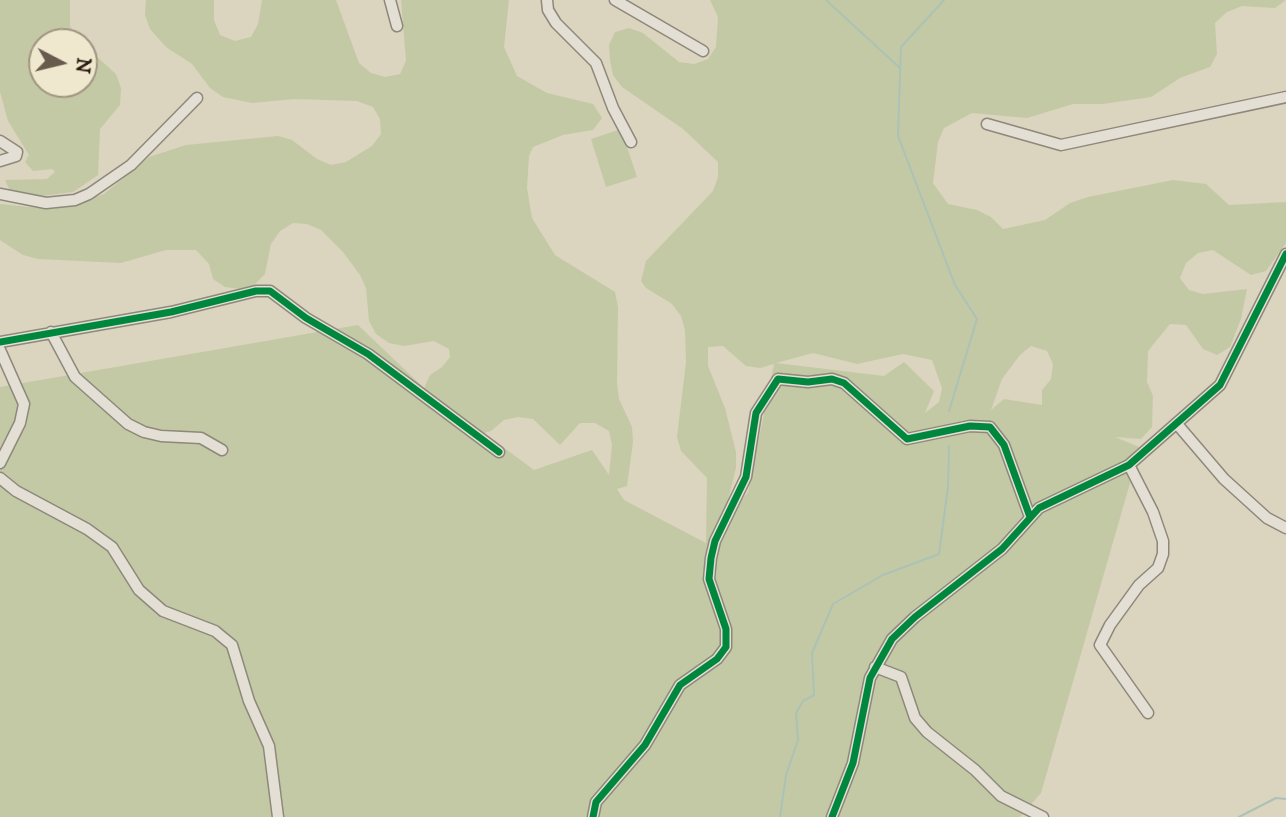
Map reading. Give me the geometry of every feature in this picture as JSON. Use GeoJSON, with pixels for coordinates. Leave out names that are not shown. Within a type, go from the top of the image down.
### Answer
{"type":"FeatureCollection","features":[{"type":"Feature","properties":{"kind":"street"},"geometry":{"type":"LineString","coordinates":[[390,0],[397,26]]}},
{"type":"Feature","properties":{"kind":"street"},"geometry":{"type":"LineString","coordinates":[[547,0],[548,10],[556,23],[596,63],[613,108],[631,142]]}},
{"type":"Feature","properties":{"kind":"street"},"geometry":{"type":"LineString","coordinates":[[615,0],[703,51]]}},
{"type":"Feature","properties":{"kind":"street"},"geometry":{"type":"LineString","coordinates":[[987,124],[1061,145],[1286,97]]}},
{"type":"Feature","properties":{"kind":"street"},"geometry":{"type":"LineString","coordinates":[[0,194],[46,203],[75,200],[89,194],[131,165],[197,98]]}},
{"type":"Feature","properties":{"kind":"street"},"geometry":{"type":"LineString","coordinates":[[0,141],[18,152],[16,156],[0,161]]}},
{"type":"Feature","properties":{"kind":"street"},"geometry":{"type":"LineString","coordinates":[[832,817],[853,763],[865,695],[875,667],[903,628],[1002,550],[1030,517],[1059,497],[1129,465],[1225,378],[1244,334],[1286,254]]}},
{"type":"Feature","properties":{"kind":"street"},"geometry":{"type":"LineString","coordinates":[[0,342],[171,312],[256,291],[270,292],[306,318],[368,354],[499,452]]}},
{"type":"Feature","properties":{"kind":"street"},"geometry":{"type":"LineString","coordinates":[[51,332],[75,377],[128,424],[161,436],[201,438],[222,450]]}},
{"type":"Feature","properties":{"kind":"street"},"geometry":{"type":"LineString","coordinates":[[0,350],[24,404],[20,423],[0,463]]}},
{"type":"Feature","properties":{"kind":"street"},"geometry":{"type":"LineString","coordinates":[[593,817],[596,802],[645,746],[680,685],[717,659],[726,647],[726,629],[709,579],[711,558],[715,541],[746,477],[756,413],[778,379],[808,382],[832,379],[844,383],[907,439],[970,426],[990,427],[1004,445],[1030,517]]}},
{"type":"Feature","properties":{"kind":"street"},"geometry":{"type":"LineString","coordinates":[[1177,424],[1223,479],[1267,518],[1286,528]]}},
{"type":"Feature","properties":{"kind":"street"},"geometry":{"type":"LineString","coordinates":[[1129,465],[1153,512],[1163,541],[1163,554],[1158,568],[1139,585],[1110,625],[1100,645],[1148,713]]}},
{"type":"Feature","properties":{"kind":"street"},"geometry":{"type":"LineString","coordinates":[[0,478],[112,547],[139,590],[163,611],[215,631],[232,645],[249,701],[269,746],[278,817]]}},
{"type":"Feature","properties":{"kind":"street"},"geometry":{"type":"LineString","coordinates":[[875,667],[901,677],[915,718],[927,732],[975,770],[1001,796],[1043,817]]}},
{"type":"Feature","properties":{"kind":"green space"},"geometry":{"type":"Polygon","coordinates":[[[0,0],[70,0],[71,28],[28,28],[28,98],[98,98],[98,58],[116,74],[121,88],[120,105],[100,129],[98,175],[73,192],[43,196],[11,193],[5,180],[47,179],[55,172],[52,169],[33,171],[25,162],[29,155],[8,121],[0,92],[0,0]]]}},
{"type":"Feature","properties":{"kind":"green space"},"geometry":{"type":"Polygon","coordinates":[[[146,0],[214,0],[214,20],[220,35],[235,41],[251,37],[258,24],[262,0],[336,0],[359,63],[371,73],[385,77],[400,74],[406,61],[401,0],[509,0],[504,47],[517,76],[547,93],[593,104],[602,118],[593,130],[563,135],[533,147],[529,156],[527,188],[532,218],[555,255],[615,292],[618,307],[617,384],[619,399],[632,427],[633,442],[627,486],[617,489],[624,500],[706,543],[707,478],[681,451],[677,437],[686,362],[685,330],[681,316],[672,304],[646,288],[641,281],[646,261],[713,191],[718,177],[718,162],[683,129],[622,87],[613,75],[610,60],[609,45],[615,32],[629,28],[643,33],[679,62],[694,64],[708,59],[716,47],[718,17],[710,0],[1286,0],[1275,8],[1242,6],[1227,12],[1215,23],[1217,54],[1210,67],[1180,78],[1151,97],[1103,104],[1073,104],[1027,118],[972,113],[944,128],[938,142],[933,183],[948,204],[977,210],[991,217],[1003,229],[1045,220],[1070,203],[1088,197],[1173,180],[1206,184],[1229,205],[1286,202],[1286,243],[1266,271],[1251,275],[1213,250],[1198,253],[1186,263],[1180,278],[1189,290],[1203,294],[1247,289],[1241,319],[1230,347],[1217,355],[1203,349],[1186,325],[1170,324],[1148,351],[1147,382],[1153,396],[1152,427],[1141,439],[1115,437],[1139,447],[1130,483],[1041,793],[1020,817],[0,817],[0,387],[358,325],[424,388],[430,375],[450,357],[449,349],[434,341],[404,346],[389,343],[376,334],[369,321],[366,288],[360,275],[343,252],[321,230],[307,224],[293,223],[280,231],[271,244],[265,274],[254,285],[240,289],[225,287],[213,279],[209,264],[196,250],[166,250],[121,263],[38,259],[23,255],[0,240],[0,204],[30,207],[76,204],[104,194],[149,157],[186,145],[278,136],[292,140],[317,159],[331,165],[346,162],[372,146],[381,134],[380,119],[373,107],[357,101],[294,99],[252,103],[223,97],[210,88],[192,64],[166,47],[150,29],[145,15],[146,0]],[[723,346],[708,347],[708,366],[725,408],[736,452],[736,468],[725,512],[713,536],[748,492],[774,364],[760,368],[746,366],[723,346]],[[1031,346],[1020,355],[1002,379],[991,410],[1004,399],[1042,405],[1042,390],[1051,379],[1053,364],[1047,351],[1031,346]],[[813,353],[776,363],[884,376],[904,362],[934,391],[925,413],[939,402],[942,388],[932,360],[903,354],[857,364],[813,353]],[[518,417],[504,420],[491,431],[484,433],[534,470],[592,450],[609,475],[612,445],[609,431],[595,423],[580,423],[560,445],[533,419],[518,417]]]}},
{"type":"Feature","properties":{"kind":"green space"},"geometry":{"type":"Polygon","coordinates":[[[621,129],[637,177],[606,187],[591,139],[621,129]]]}},
{"type":"Feature","properties":{"kind":"waterway"},"geometry":{"type":"LineString","coordinates":[[826,0],[900,68]]}},
{"type":"Feature","properties":{"kind":"waterway"},"geometry":{"type":"LineString","coordinates":[[944,0],[901,47],[898,136],[955,285],[977,319],[949,411]]}},
{"type":"Feature","properties":{"kind":"waterway"},"geometry":{"type":"LineString","coordinates":[[780,817],[786,775],[798,740],[796,713],[803,701],[814,695],[812,653],[833,604],[883,575],[939,554],[948,487],[949,446]]}},
{"type":"Feature","properties":{"kind":"waterway"},"geometry":{"type":"LineString","coordinates":[[1239,817],[1276,798],[1286,799]]}},
{"type":"Feature","properties":{"kind":"cycle path"},"geometry":{"type":"LineString","coordinates":[[832,817],[853,763],[870,678],[892,639],[915,617],[1002,549],[1039,508],[1129,465],[1220,385],[1286,254]]}},
{"type":"Feature","properties":{"kind":"cycle path"},"geometry":{"type":"LineString","coordinates":[[0,342],[171,312],[256,291],[270,291],[306,318],[368,354],[499,452]]}},
{"type":"Feature","properties":{"kind":"cycle path"},"geometry":{"type":"LineString","coordinates":[[593,817],[596,802],[645,745],[680,685],[717,659],[726,647],[726,629],[709,579],[711,558],[715,541],[746,477],[756,413],[778,379],[808,382],[832,379],[844,383],[907,439],[970,426],[990,427],[1004,445],[1030,517]]}}]}
